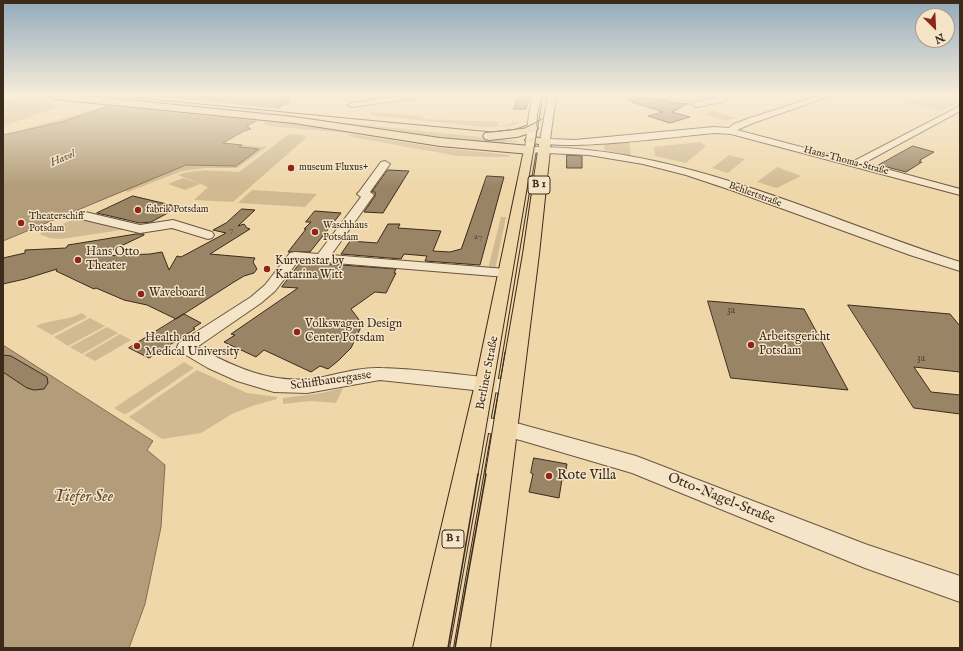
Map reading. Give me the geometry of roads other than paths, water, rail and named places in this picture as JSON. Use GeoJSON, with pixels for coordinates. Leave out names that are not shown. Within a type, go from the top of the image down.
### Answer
{"type":"FeatureCollection","features":[{"type":"Feature","properties":{"kind":"highway"},"geometry":{"type":"LineString","coordinates":[[343,126],[440,142],[499,148],[537,142]]}},
{"type":"Feature","properties":{"kind":"highway"},"geometry":{"type":"LineString","coordinates":[[388,126],[537,142]]}},
{"type":"Feature","properties":{"kind":"main road","name":"Berliner Straße"},"geometry":{"type":"LineString","coordinates":[[472,648],[491,426],[486,384],[506,273],[537,142]]}},
{"type":"Feature","properties":{"kind":"main road","name":"Berliner Straße"},"geometry":{"type":"LineString","coordinates":[[431,648],[491,426],[510,387],[537,142]]}},
{"type":"Feature","properties":{"kind":"street","name":"Berliner Straße"},"geometry":{"type":"LineString","coordinates":[[537,126],[537,142]]}},
{"type":"Feature","properties":{"kind":"street","name":"Berliner Straße"},"geometry":{"type":"LineString","coordinates":[[537,142],[542,126]]}},
{"type":"Feature","properties":{"kind":"street"},"geometry":{"type":"LineString","coordinates":[[731,131],[737,126]]}},
{"type":"Feature","properties":{"kind":"street"},"geometry":{"type":"LineString","coordinates":[[855,164],[926,126]]}},
{"type":"Feature","properties":{"kind":"street","name":"Hans-Thoma-Straße"},"geometry":{"type":"LineString","coordinates":[[537,142],[575,143],[714,130],[731,131],[960,192]]}},
{"type":"Feature","properties":{"kind":"street"},"geometry":{"type":"LineString","coordinates":[[596,153],[597,141]]}},
{"type":"Feature","properties":{"kind":"street","name":"Behlertstraße"},"geometry":{"type":"LineString","coordinates":[[537,142],[663,167],[737,188],[859,233],[960,267]]}},
{"type":"Feature","properties":{"kind":"street"},"geometry":{"type":"LineString","coordinates":[[321,259],[368,195],[363,194],[385,164]]}},
{"type":"Feature","properties":{"kind":"street"},"geometry":{"type":"LineString","coordinates":[[81,215],[140,229],[173,224],[208,235]]}},
{"type":"Feature","properties":{"kind":"street","name":"Schiffbauergasse"},"geometry":{"type":"LineString","coordinates":[[506,273],[295,256],[270,288],[256,300],[185,347],[240,377],[271,386],[308,386],[366,374],[380,374],[510,387]]}},
{"type":"Feature","properties":{"kind":"street","name":"Otto-Nagel-Straße"},"geometry":{"type":"LineString","coordinates":[[491,426],[636,466],[864,556],[960,589]]}},
{"type":"Feature","properties":{"kind":"water","name":"Havel"},"geometry":{"type":"Polygon","coordinates":[[[42,126],[248,126],[251,129],[244,131],[223,143],[242,145],[239,147],[259,149],[236,166],[186,165],[3,241],[3,135],[42,126]]]}},
{"type":"Feature","properties":{"kind":"water","name":"Tiefer See"},"geometry":{"type":"Polygon","coordinates":[[[3,345],[153,441],[147,450],[165,465],[161,527],[145,604],[129,648],[3,648],[3,345]]]}},
{"type":"Feature","properties":{"kind":"tram line"},"geometry":{"type":"LineString","coordinates":[[433,126],[492,132],[528,126]]}},
{"type":"Feature","properties":{"kind":"tram line"},"geometry":{"type":"LineString","coordinates":[[478,475],[538,126]]}},
{"type":"Feature","properties":{"kind":"tram line"},"geometry":{"type":"LineString","coordinates":[[485,475],[505,352]]}},
{"type":"Feature","properties":{"kind":"tram line"},"geometry":{"type":"LineString","coordinates":[[448,648],[478,474]]}},
{"type":"Feature","properties":{"kind":"tram line"},"geometry":{"type":"LineString","coordinates":[[455,648],[486,474]]}},
{"type":"Feature","properties":{"kind":"place","name":"museum Fluxus+"},"geometry":{"type":"Point","coordinates":[291,168]}},
{"type":"Feature","properties":{"kind":"place","name":"fabrik Potsdam"},"geometry":{"type":"Point","coordinates":[138,210]}},
{"type":"Feature","properties":{"kind":"place","name":"Theaterschiff Potsdam"},"geometry":{"type":"Point","coordinates":[21,223]}},
{"type":"Feature","properties":{"kind":"place","name":"Waschhaus Potsdam"},"geometry":{"type":"Point","coordinates":[315,232]}},
{"type":"Feature","properties":{"kind":"place","name":"Hans Otto Theater"},"geometry":{"type":"Point","coordinates":[78,260]}},
{"type":"Feature","properties":{"kind":"place","name":"Kurvenstar by Katarina Witt"},"geometry":{"type":"Point","coordinates":[267,269]}},
{"type":"Feature","properties":{"kind":"place","name":"Waveboard"},"geometry":{"type":"Point","coordinates":[141,294]}},
{"type":"Feature","properties":{"kind":"place","name":"Volkswagen Design Center Potsdam"},"geometry":{"type":"Point","coordinates":[297,332]}},
{"type":"Feature","properties":{"kind":"place","name":"Arbeitsgericht Potsdam"},"geometry":{"type":"Point","coordinates":[751,345]}},
{"type":"Feature","properties":{"kind":"place","name":"Health and Medical University"},"geometry":{"type":"Point","coordinates":[137,346]}},
{"type":"Feature","properties":{"kind":"place","name":"Rote Villa"},"geometry":{"type":"Point","coordinates":[549,476]}}]}
